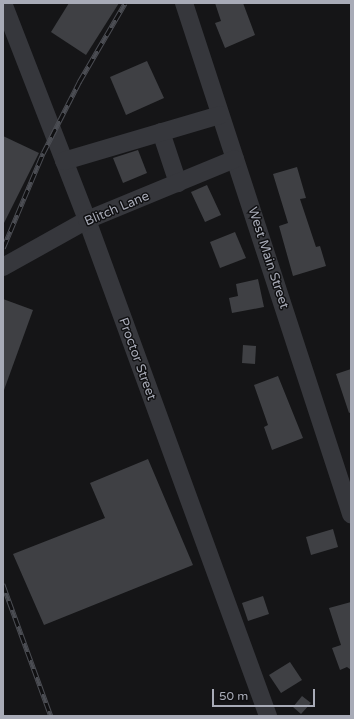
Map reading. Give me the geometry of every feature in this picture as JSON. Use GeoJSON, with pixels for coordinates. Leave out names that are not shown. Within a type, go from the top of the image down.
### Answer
{"type":"FeatureCollection","features":[{"type":"Feature","properties":{"kind":"street","name":"Proctor Street"},"geometry":{"type":"LineString","coordinates":[[3,3],[87,220],[268,716]]}},
{"type":"Feature","properties":{"kind":"street","name":"West Main Street"},"geometry":{"type":"LineString","coordinates":[[184,3],[351,514]]}},
{"type":"Feature","properties":{"kind":"street"},"geometry":{"type":"LineString","coordinates":[[64,161],[220,115]]}},
{"type":"Feature","properties":{"kind":"street"},"geometry":{"type":"LineString","coordinates":[[161,132],[178,183]]}},
{"type":"Feature","properties":{"kind":"street","name":"Blitch Lane"},"geometry":{"type":"LineString","coordinates":[[3,267],[87,220],[235,160]]}},
{"type":"Feature","properties":{"kind":"building"},"geometry":{"type":"Polygon","coordinates":[[[69,3],[119,3],[86,55],[51,32],[69,3]]]}},
{"type":"Feature","properties":{"kind":"building"},"geometry":{"type":"Polygon","coordinates":[[[215,3],[243,3],[255,35],[225,48],[215,23],[221,21],[215,3]]]}},
{"type":"Feature","properties":{"kind":"building"},"geometry":{"type":"Polygon","coordinates":[[[147,61],[164,98],[126,115],[110,77],[147,61]]]}},
{"type":"Feature","properties":{"kind":"building"},"geometry":{"type":"Polygon","coordinates":[[[3,136],[39,153],[3,225],[3,136]]]}},
{"type":"Feature","properties":{"kind":"building"},"geometry":{"type":"Polygon","coordinates":[[[138,150],[147,173],[123,183],[113,158],[138,150]]]}},
{"type":"Feature","properties":{"kind":"building"},"geometry":{"type":"Polygon","coordinates":[[[297,167],[306,198],[300,199],[316,247],[320,246],[326,266],[293,276],[279,226],[288,223],[273,174],[297,167]]]}},
{"type":"Feature","properties":{"kind":"building"},"geometry":{"type":"Polygon","coordinates":[[[207,185],[221,215],[205,222],[191,192],[207,185]]]}},
{"type":"Feature","properties":{"kind":"building"},"geometry":{"type":"Polygon","coordinates":[[[235,232],[246,258],[220,268],[210,242],[235,232]]]}},
{"type":"Feature","properties":{"kind":"building"},"geometry":{"type":"Polygon","coordinates":[[[258,279],[264,307],[232,313],[229,298],[238,296],[236,284],[258,279]]]}},
{"type":"Feature","properties":{"kind":"building"},"geometry":{"type":"Polygon","coordinates":[[[3,299],[33,310],[4,390],[3,390],[3,299]]]}},
{"type":"Feature","properties":{"kind":"building"},"geometry":{"type":"Polygon","coordinates":[[[243,345],[256,346],[255,364],[242,363],[243,345]]]}},
{"type":"Feature","properties":{"kind":"building"},"geometry":{"type":"Polygon","coordinates":[[[351,369],[351,412],[349,413],[336,374],[351,369]]]}},
{"type":"Feature","properties":{"kind":"building"},"geometry":{"type":"Polygon","coordinates":[[[278,376],[303,438],[272,450],[264,427],[268,425],[254,385],[278,376]]]}},
{"type":"Feature","properties":{"kind":"building"},"geometry":{"type":"Polygon","coordinates":[[[148,459],[193,565],[44,625],[13,554],[105,518],[90,483],[148,459]]]}},
{"type":"Feature","properties":{"kind":"building"},"geometry":{"type":"Polygon","coordinates":[[[333,529],[338,547],[311,555],[306,537],[333,529]]]}},
{"type":"Feature","properties":{"kind":"building"},"geometry":{"type":"Polygon","coordinates":[[[263,596],[269,614],[248,621],[242,603],[263,596]]]}},
{"type":"Feature","properties":{"kind":"building"},"geometry":{"type":"Polygon","coordinates":[[[351,602],[351,670],[347,667],[340,670],[332,648],[341,645],[329,608],[351,602]]]}},
{"type":"Feature","properties":{"kind":"building"},"geometry":{"type":"Polygon","coordinates":[[[290,662],[302,680],[281,693],[269,675],[290,662]]]}},
{"type":"Feature","properties":{"kind":"building"},"geometry":{"type":"Polygon","coordinates":[[[302,696],[311,703],[301,714],[293,707],[302,696]]]}},
{"type":"Feature","properties":{"kind":"railway"},"geometry":{"type":"LineString","coordinates":[[3,248],[43,153],[79,82],[125,3]]}},
{"type":"Feature","properties":{"kind":"railway"},"geometry":{"type":"LineString","coordinates":[[3,584],[51,716]]}}]}
